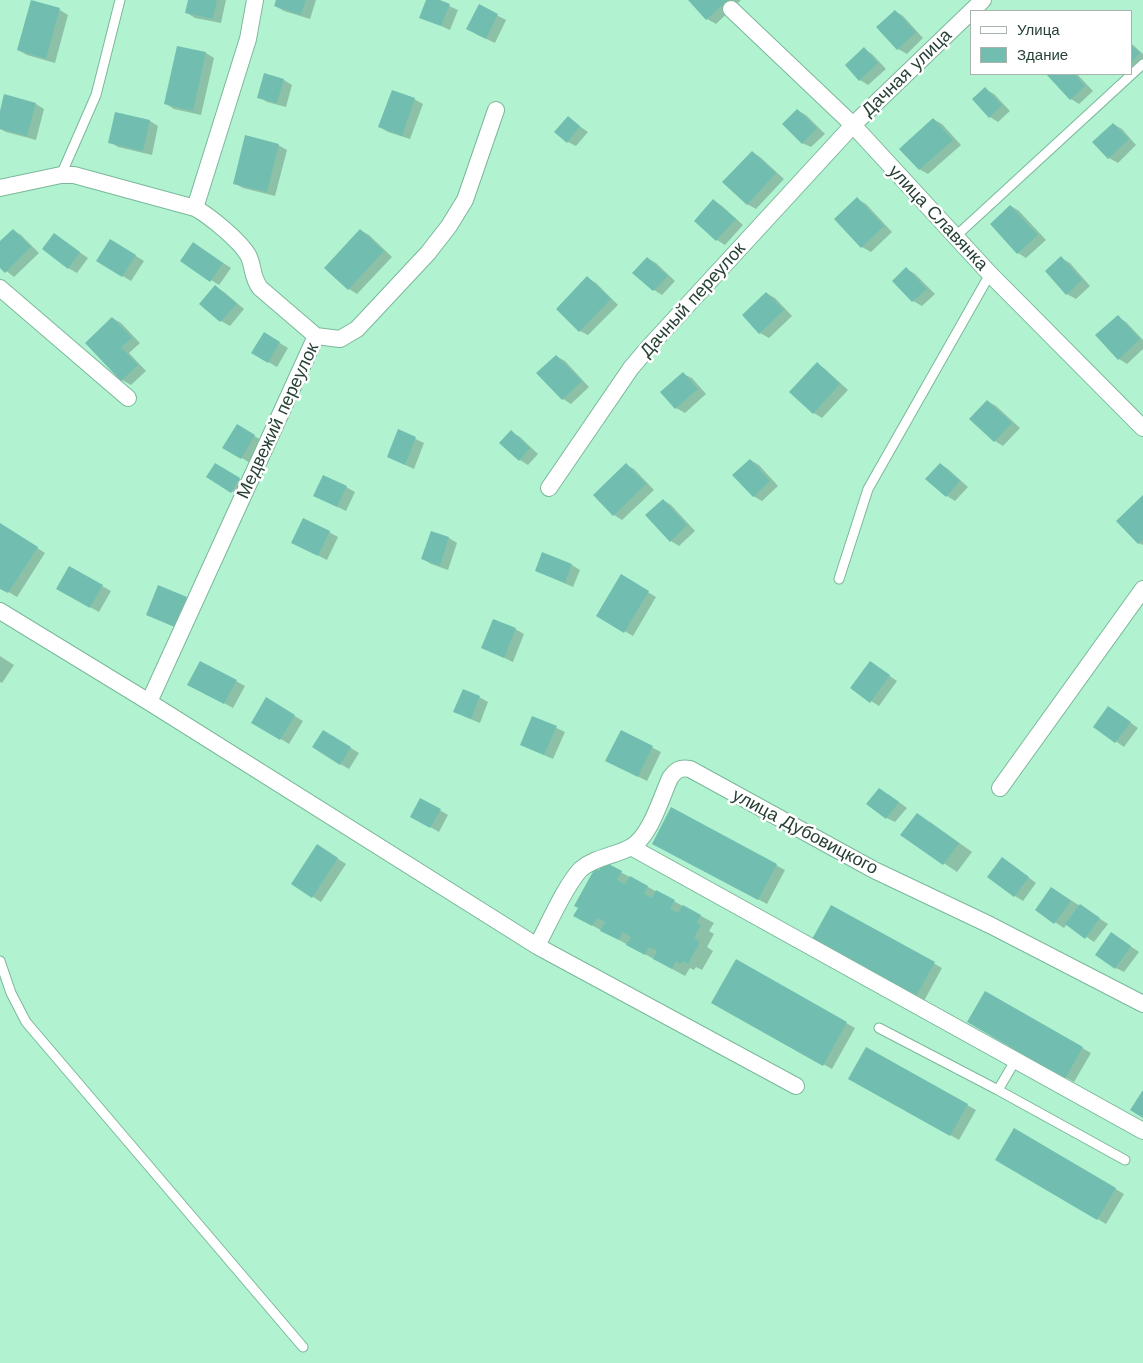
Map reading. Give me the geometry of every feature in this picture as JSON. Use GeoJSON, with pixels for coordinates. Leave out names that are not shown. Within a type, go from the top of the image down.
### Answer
{"type":"FeatureCollection","features":[{"type":"Feature","properties":{"kind":"street"},"geometry":{"type":"LineString","coordinates":[[196,208],[248,39],[255,0]]}},
{"type":"Feature","properties":{"kind":"street","name":"Дачная улица"},"geometry":{"type":"LineString","coordinates":[[973,10],[983,0]]}},
{"type":"Feature","properties":{"kind":"street","name":"улица Славянка"},"geometry":{"type":"LineString","coordinates":[[731,9],[853,125],[990,274],[1143,428]]}},
{"type":"Feature","properties":{"kind":"street","name":"Дачная улица"},"geometry":{"type":"LineString","coordinates":[[853,125],[970,12]]}},
{"type":"Feature","properties":{"kind":"street","name":"Медвежий переулок"},"geometry":{"type":"LineString","coordinates":[[149,702],[316,336],[340,339],[357,329],[428,253],[449,226],[465,200],[496,110]]}},
{"type":"Feature","properties":{"kind":"street","name":"Дачный переулок"},"geometry":{"type":"LineString","coordinates":[[549,488],[632,368],[648,348],[853,125]]}},
{"type":"Feature","properties":{"kind":"street"},"geometry":{"type":"LineString","coordinates":[[0,188],[61,175],[74,175],[196,208],[207,214],[243,249],[249,257],[254,280],[260,288],[316,336]]}},
{"type":"Feature","properties":{"kind":"street"},"geometry":{"type":"LineString","coordinates":[[0,288],[128,398]]}},
{"type":"Feature","properties":{"kind":"street"},"geometry":{"type":"LineString","coordinates":[[1000,788],[1143,589]]}},
{"type":"Feature","properties":{"kind":"street"},"geometry":{"type":"LineString","coordinates":[[0,610],[537,946],[796,1086]]}},
{"type":"Feature","properties":{"kind":"street","name":"улица Дубовицкого"},"geometry":{"type":"LineString","coordinates":[[537,946],[573,878],[582,868],[594,861],[631,847],[640,841],[648,828],[670,778],[675,771],[682,768],[690,769],[874,870],[990,925],[1143,1004]]}},
{"type":"Feature","properties":{"kind":"street"},"geometry":{"type":"LineString","coordinates":[[631,847],[1143,1131]]}},
{"type":"Feature","properties":{"kind":"lane"},"geometry":{"type":"LineString","coordinates":[[61,175],[96,95],[120,0]]}},
{"type":"Feature","properties":{"kind":"lane"},"geometry":{"type":"LineString","coordinates":[[1133,73],[1143,64]]}},
{"type":"Feature","properties":{"kind":"lane"},"geometry":{"type":"LineString","coordinates":[[956,236],[1131,75]]}},
{"type":"Feature","properties":{"kind":"lane"},"geometry":{"type":"LineString","coordinates":[[840,579],[868,489],[990,274]]}},
{"type":"Feature","properties":{"kind":"lane"},"geometry":{"type":"LineString","coordinates":[[0,961],[11,993],[26,1022],[303,1347]]}},
{"type":"Feature","properties":{"kind":"lane"},"geometry":{"type":"LineString","coordinates":[[879,1028],[998,1090],[1124,1160]]}},
{"type":"Feature","properties":{"kind":"lane"},"geometry":{"type":"LineString","coordinates":[[998,1090],[1015,1061]]}},
{"type":"Feature","properties":{"kind":"building"},"geometry":{"type":"Polygon","coordinates":[[[31,0],[60,8],[46,59],[17,50],[31,0]]]}},
{"type":"Feature","properties":{"kind":"building"},"geometry":{"type":"Polygon","coordinates":[[[188,0],[217,0],[213,19],[185,13],[188,0]]]}},
{"type":"Feature","properties":{"kind":"building"},"geometry":{"type":"Polygon","coordinates":[[[276,0],[306,0],[301,15],[274,6],[276,0]]]}},
{"type":"Feature","properties":{"kind":"building"},"geometry":{"type":"Polygon","coordinates":[[[426,0],[440,0],[450,4],[441,26],[419,18],[426,0]]]}},
{"type":"Feature","properties":{"kind":"building"},"geometry":{"type":"Polygon","coordinates":[[[688,0],[728,0],[706,20],[688,0]]]}},
{"type":"Feature","properties":{"kind":"building"},"geometry":{"type":"Polygon","coordinates":[[[479,4],[498,14],[486,39],[466,29],[479,4]]]}},
{"type":"Feature","properties":{"kind":"building"},"geometry":{"type":"Polygon","coordinates":[[[895,10],[916,32],[897,50],[876,27],[895,10]]]}},
{"type":"Feature","properties":{"kind":"building"},"geometry":{"type":"Polygon","coordinates":[[[177,46],[206,52],[193,111],[164,104],[177,46]]]}},
{"type":"Feature","properties":{"kind":"building"},"geometry":{"type":"Polygon","coordinates":[[[864,47],[878,63],[859,81],[845,65],[864,47]]]}},
{"type":"Feature","properties":{"kind":"building"},"geometry":{"type":"Polygon","coordinates":[[[1133,47],[1140,53],[1133,61],[1133,47]]]}},
{"type":"Feature","properties":{"kind":"building"},"geometry":{"type":"Polygon","coordinates":[[[264,73],[284,79],[277,103],[257,98],[264,73]]]}},
{"type":"Feature","properties":{"kind":"building"},"geometry":{"type":"Polygon","coordinates":[[[1047,75],[1076,75],[1085,86],[1070,100],[1047,75]]]}},
{"type":"Feature","properties":{"kind":"building"},"geometry":{"type":"Polygon","coordinates":[[[985,87],[1002,105],[989,118],[972,99],[985,87]]]}},
{"type":"Feature","properties":{"kind":"building"},"geometry":{"type":"Polygon","coordinates":[[[392,90],[415,98],[402,136],[378,127],[392,90]]]}},
{"type":"Feature","properties":{"kind":"building"},"geometry":{"type":"Polygon","coordinates":[[[4,94],[36,103],[27,136],[0,129],[0,111],[4,94]]]}},
{"type":"Feature","properties":{"kind":"building"},"geometry":{"type":"Polygon","coordinates":[[[797,109],[817,128],[802,144],[782,124],[797,109]]]}},
{"type":"Feature","properties":{"kind":"building"},"geometry":{"type":"Polygon","coordinates":[[[115,112],[150,120],[143,151],[108,143],[115,112]]]}},
{"type":"Feature","properties":{"kind":"building"},"geometry":{"type":"Polygon","coordinates":[[[568,116],[580,126],[567,143],[554,132],[568,116]]]}},
{"type":"Feature","properties":{"kind":"building"},"geometry":{"type":"Polygon","coordinates":[[[933,118],[953,140],[919,170],[899,149],[933,118]]]}},
{"type":"Feature","properties":{"kind":"building"},"geometry":{"type":"Polygon","coordinates":[[[1113,123],[1129,139],[1108,159],[1092,142],[1113,123]]]}},
{"type":"Feature","properties":{"kind":"building"},"geometry":{"type":"Polygon","coordinates":[[[245,135],[279,144],[267,192],[233,184],[245,135]]]}},
{"type":"Feature","properties":{"kind":"building"},"geometry":{"type":"Polygon","coordinates":[[[752,151],[776,173],[747,205],[722,182],[752,151]]]}},
{"type":"Feature","properties":{"kind":"building"},"geometry":{"type":"Polygon","coordinates":[[[857,197],[884,226],[861,248],[834,219],[857,197]]]}},
{"type":"Feature","properties":{"kind":"building"},"geometry":{"type":"Polygon","coordinates":[[[713,199],[736,219],[716,241],[694,221],[713,199]]]}},
{"type":"Feature","properties":{"kind":"building"},"geometry":{"type":"Polygon","coordinates":[[[1010,205],[1038,235],[1017,254],[990,224],[1010,205]]]}},
{"type":"Feature","properties":{"kind":"building"},"geometry":{"type":"Polygon","coordinates":[[[13,229],[31,247],[5,273],[0,268],[0,241],[13,229]]]}},
{"type":"Feature","properties":{"kind":"building"},"geometry":{"type":"Polygon","coordinates":[[[360,229],[384,251],[348,290],[324,268],[360,229]]]}},
{"type":"Feature","properties":{"kind":"building"},"geometry":{"type":"Polygon","coordinates":[[[54,233],[80,252],[68,269],[42,249],[54,233]]]}},
{"type":"Feature","properties":{"kind":"building"},"geometry":{"type":"Polygon","coordinates":[[[110,239],[136,255],[122,277],[96,261],[110,239]]]}},
{"type":"Feature","properties":{"kind":"building"},"geometry":{"type":"Polygon","coordinates":[[[193,242],[223,263],[210,282],[180,261],[193,242]]]}},
{"type":"Feature","properties":{"kind":"building"},"geometry":{"type":"Polygon","coordinates":[[[1061,256],[1082,280],[1066,295],[1045,271],[1061,256]]]}},
{"type":"Feature","properties":{"kind":"building"},"geometry":{"type":"Polygon","coordinates":[[[647,257],[668,276],[653,291],[632,273],[647,257]]]}},
{"type":"Feature","properties":{"kind":"building"},"geometry":{"type":"Polygon","coordinates":[[[906,267],[927,289],[912,302],[892,281],[906,267]]]}},
{"type":"Feature","properties":{"kind":"building"},"geometry":{"type":"Polygon","coordinates":[[[587,276],[611,299],[579,332],[556,309],[587,276]]]}},
{"type":"Feature","properties":{"kind":"building"},"geometry":{"type":"Polygon","coordinates":[[[215,285],[237,304],[220,322],[199,304],[215,285]]]}},
{"type":"Feature","properties":{"kind":"building"},"geometry":{"type":"Polygon","coordinates":[[[766,292],[784,310],[759,334],[742,315],[766,292]]]}},
{"type":"Feature","properties":{"kind":"building"},"geometry":{"type":"Polygon","coordinates":[[[1118,315],[1140,339],[1118,360],[1095,335],[1118,315]]]}},
{"type":"Feature","properties":{"kind":"building"},"geometry":{"type":"Polygon","coordinates":[[[112,317],[132,338],[121,347],[138,365],[121,381],[85,343],[112,317]]]}},
{"type":"Feature","properties":{"kind":"building"},"geometry":{"type":"Polygon","coordinates":[[[264,332],[280,342],[268,363],[251,353],[264,332]]]}},
{"type":"Feature","properties":{"kind":"building"},"geometry":{"type":"Polygon","coordinates":[[[556,355],[582,381],[562,400],[536,373],[556,355]]]}},
{"type":"Feature","properties":{"kind":"building"},"geometry":{"type":"Polygon","coordinates":[[[817,362],[840,384],[813,414],[789,392],[817,362]]]}},
{"type":"Feature","properties":{"kind":"building"},"geometry":{"type":"Polygon","coordinates":[[[683,372],[698,389],[675,409],[660,392],[683,372]]]}},
{"type":"Feature","properties":{"kind":"building"},"geometry":{"type":"Polygon","coordinates":[[[987,400],[1012,423],[994,442],[969,419],[987,400]]]}},
{"type":"Feature","properties":{"kind":"building"},"geometry":{"type":"Polygon","coordinates":[[[237,424],[255,435],[241,459],[222,448],[237,424]]]}},
{"type":"Feature","properties":{"kind":"building"},"geometry":{"type":"Polygon","coordinates":[[[398,429],[416,437],[405,465],[387,457],[398,429]]]}},
{"type":"Feature","properties":{"kind":"building"},"geometry":{"type":"Polygon","coordinates":[[[511,430],[530,448],[519,461],[499,443],[511,430]]]}},
{"type":"Feature","properties":{"kind":"building"},"geometry":{"type":"Polygon","coordinates":[[[750,459],[770,481],[753,497],[732,475],[750,459]]]}},
{"type":"Feature","properties":{"kind":"building"},"geometry":{"type":"Polygon","coordinates":[[[215,463],[240,478],[231,493],[206,477],[215,463]]]}},
{"type":"Feature","properties":{"kind":"building"},"geometry":{"type":"Polygon","coordinates":[[[626,463],[646,484],[613,516],[593,495],[626,463]]]}},
{"type":"Feature","properties":{"kind":"building"},"geometry":{"type":"Polygon","coordinates":[[[940,463],[960,481],[946,497],[925,479],[940,463]]]}},
{"type":"Feature","properties":{"kind":"building"},"geometry":{"type":"Polygon","coordinates":[[[323,475],[347,486],[337,507],[313,496],[323,475]]]}},
{"type":"Feature","properties":{"kind":"building"},"geometry":{"type":"Polygon","coordinates":[[[1143,495],[1143,539],[1138,544],[1116,521],[1143,495]]]}},
{"type":"Feature","properties":{"kind":"building"},"geometry":{"type":"Polygon","coordinates":[[[663,499],[687,525],[670,542],[645,515],[663,499]]]}},
{"type":"Feature","properties":{"kind":"building"},"geometry":{"type":"Polygon","coordinates":[[[303,518],[330,531],[318,556],[291,543],[303,518]]]}},
{"type":"Feature","properties":{"kind":"building"},"geometry":{"type":"Polygon","coordinates":[[[0,523],[38,547],[8,593],[0,589],[0,523]]]}},
{"type":"Feature","properties":{"kind":"building"},"geometry":{"type":"Polygon","coordinates":[[[431,531],[449,537],[440,566],[421,559],[431,531]]]}},
{"type":"Feature","properties":{"kind":"building"},"geometry":{"type":"Polygon","coordinates":[[[542,552],[572,564],[565,583],[535,571],[542,552]]]}},
{"type":"Feature","properties":{"kind":"building"},"geometry":{"type":"Polygon","coordinates":[[[69,566],[103,585],[90,608],[56,589],[69,566]]]}},
{"type":"Feature","properties":{"kind":"building"},"geometry":{"type":"Polygon","coordinates":[[[621,574],[649,591],[624,633],[596,616],[621,574]]]}},
{"type":"Feature","properties":{"kind":"building"},"geometry":{"type":"Polygon","coordinates":[[[158,585],[187,597],[175,627],[146,615],[158,585]]]}},
{"type":"Feature","properties":{"kind":"building"},"geometry":{"type":"Polygon","coordinates":[[[493,619],[516,628],[504,658],[481,648],[493,619]]]}},
{"type":"Feature","properties":{"kind":"building"},"geometry":{"type":"Polygon","coordinates":[[[200,661],[237,680],[224,704],[187,685],[200,661]]]}},
{"type":"Feature","properties":{"kind":"building"},"geometry":{"type":"Polygon","coordinates":[[[870,661],[890,675],[870,703],[850,688],[870,661]]]}},
{"type":"Feature","properties":{"kind":"building"},"geometry":{"type":"Polygon","coordinates":[[[463,689],[480,696],[471,719],[453,712],[463,689]]]}},
{"type":"Feature","properties":{"kind":"building"},"geometry":{"type":"Polygon","coordinates":[[[266,697],[295,715],[280,740],[251,723],[266,697]]]}},
{"type":"Feature","properties":{"kind":"building"},"geometry":{"type":"Polygon","coordinates":[[[1108,706],[1131,722],[1115,743],[1093,727],[1108,706]]]}},
{"type":"Feature","properties":{"kind":"building"},"geometry":{"type":"Polygon","coordinates":[[[532,716],[557,726],[544,755],[520,745],[532,716]]]}},
{"type":"Feature","properties":{"kind":"building"},"geometry":{"type":"Polygon","coordinates":[[[323,730],[351,747],[340,765],[312,747],[323,730]]]}},
{"type":"Feature","properties":{"kind":"building"},"geometry":{"type":"Polygon","coordinates":[[[621,730],[653,746],[638,777],[605,761],[621,730]]]}},
{"type":"Feature","properties":{"kind":"building"},"geometry":{"type":"Polygon","coordinates":[[[879,788],[899,802],[886,819],[866,804],[879,788]]]}},
{"type":"Feature","properties":{"kind":"building"},"geometry":{"type":"Polygon","coordinates":[[[420,798],[441,809],[430,828],[410,817],[420,798]]]}},
{"type":"Feature","properties":{"kind":"building"},"geometry":{"type":"Polygon","coordinates":[[[671,807],[777,864],[758,900],[652,844],[671,807]]]}},
{"type":"Feature","properties":{"kind":"building"},"geometry":{"type":"Polygon","coordinates":[[[917,813],[959,843],[943,865],[900,835],[917,813]]]}},
{"type":"Feature","properties":{"kind":"building"},"geometry":{"type":"Polygon","coordinates":[[[317,844],[338,858],[312,898],[291,884],[317,844]]]}},
{"type":"Feature","properties":{"kind":"building"},"geometry":{"type":"Polygon","coordinates":[[[1002,857],[1029,877],[1014,897],[987,877],[1002,857]]]}},
{"type":"Feature","properties":{"kind":"building"},"geometry":{"type":"Polygon","coordinates":[[[603,861],[622,871],[617,880],[625,884],[630,876],[648,886],[644,894],[652,898],[656,890],[675,900],[670,909],[678,913],[683,905],[701,915],[697,923],[701,925],[694,938],[700,942],[688,964],[682,961],[681,964],[676,961],[672,969],[653,959],[657,951],[649,947],[645,955],[626,945],[631,937],[623,932],[619,940],[600,931],[605,922],[597,918],[592,926],[573,916],[578,908],[574,906],[595,868],[599,870],[603,861]]]}},
{"type":"Feature","properties":{"kind":"building"},"geometry":{"type":"Polygon","coordinates":[[[1051,887],[1071,901],[1054,924],[1035,910],[1051,887]]]}},
{"type":"Feature","properties":{"kind":"building"},"geometry":{"type":"Polygon","coordinates":[[[1080,904],[1100,918],[1085,939],[1065,924],[1080,904]]]}},
{"type":"Feature","properties":{"kind":"building"},"geometry":{"type":"Polygon","coordinates":[[[831,905],[935,962],[915,998],[811,941],[831,905]]]}},
{"type":"Feature","properties":{"kind":"building"},"geometry":{"type":"Polygon","coordinates":[[[1111,932],[1131,946],[1115,969],[1095,955],[1111,932]]]}},
{"type":"Feature","properties":{"kind":"building"},"geometry":{"type":"Polygon","coordinates":[[[736,959],[847,1022],[823,1066],[711,1003],[736,959]]]}},
{"type":"Feature","properties":{"kind":"building"},"geometry":{"type":"Polygon","coordinates":[[[985,991],[1083,1047],[1065,1079],[967,1022],[985,991]]]}},
{"type":"Feature","properties":{"kind":"building"},"geometry":{"type":"Polygon","coordinates":[[[866,1047],[968,1104],[950,1136],[848,1079],[866,1047]]]}},
{"type":"Feature","properties":{"kind":"building"},"geometry":{"type":"Polygon","coordinates":[[[1143,1090],[1143,1118],[1130,1110],[1143,1090]]]}},
{"type":"Feature","properties":{"kind":"building"},"geometry":{"type":"Polygon","coordinates":[[[1014,1128],[1116,1188],[1097,1220],[995,1160],[1014,1128]]]}}]}
